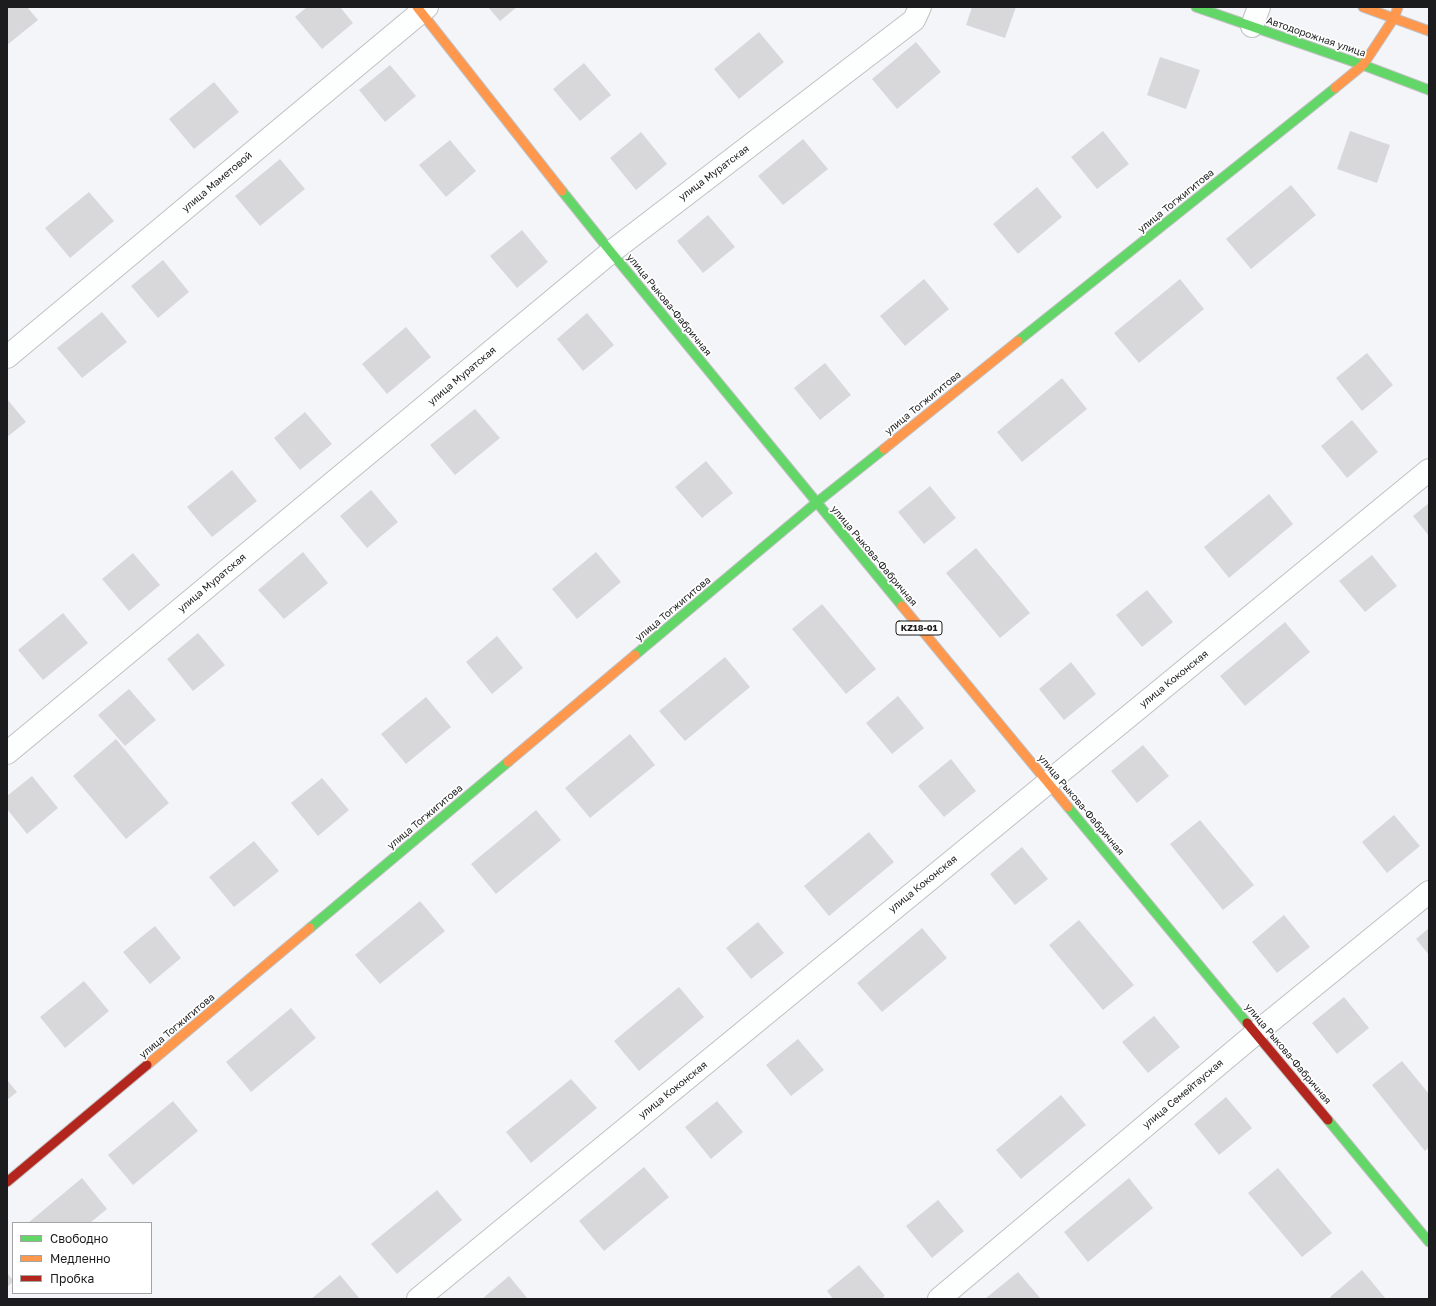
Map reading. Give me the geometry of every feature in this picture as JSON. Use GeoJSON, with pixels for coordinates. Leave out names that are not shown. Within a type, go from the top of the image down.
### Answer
{"type":"FeatureCollection","features":[{"type":"Feature","properties":{"kind":"main road","name":"Автодорожная улица"},"geometry":{"type":"LineString","coordinates":[[1196,7],[1255,17],[1363,65],[1429,90]]}},
{"type":"Feature","properties":{"kind":"main road"},"geometry":{"type":"LineString","coordinates":[[1363,7],[1429,32]]}},
{"type":"Feature","properties":{"kind":"main road","name":"улица Тогжигитова"},"geometry":{"type":"LineString","coordinates":[[7,1182],[816,503],[1363,65],[1394,18],[1398,7]]}},
{"type":"Feature","properties":{"kind":"main road","name":"улица Рыкова-Фабричная"},"geometry":{"type":"LineString","coordinates":[[422,9],[611,252],[816,503],[1429,1242]]}},
{"type":"Feature","properties":{"kind":"street","name":"улица Муратская"},"geometry":{"type":"LineString","coordinates":[[7,753],[611,252],[914,20],[920,7]]}},
{"type":"Feature","properties":{"kind":"street","name":"улица Маметовой"},"geometry":{"type":"LineString","coordinates":[[7,357],[422,9]]}},
{"type":"Feature","properties":{"kind":"street","name":"улица Коконская"},"geometry":{"type":"LineString","coordinates":[[418,1299],[1429,470]]}},
{"type":"Feature","properties":{"kind":"street","name":"улица Семейтауская"},"geometry":{"type":"LineString","coordinates":[[939,1299],[1256,1033],[1429,892]]}},
{"type":"Feature","properties":{"kind":"building"},"geometry":{"type":"Polygon","coordinates":[[[7,7],[27,7],[38,20],[7,45],[7,7]]]}},
{"type":"Feature","properties":{"kind":"building"},"geometry":{"type":"Polygon","coordinates":[[[307,7],[340,7],[353,23],[322,49],[295,17],[307,7]]]}},
{"type":"Feature","properties":{"kind":"building"},"geometry":{"type":"Polygon","coordinates":[[[488,7],[517,7],[500,21],[488,7]]]}},
{"type":"Feature","properties":{"kind":"building"},"geometry":{"type":"Polygon","coordinates":[[[972,7],[1016,7],[1005,38],[966,25],[972,7]]]}},
{"type":"Feature","properties":{"kind":"building"},"geometry":{"type":"Polygon","coordinates":[[[759,32],[784,62],[739,99],[714,69],[759,32]]]}},
{"type":"Feature","properties":{"kind":"building"},"geometry":{"type":"Polygon","coordinates":[[[916,42],[941,72],[897,109],[872,79],[916,42]]]}},
{"type":"Feature","properties":{"kind":"building"},"geometry":{"type":"Polygon","coordinates":[[[1160,57],[1200,70],[1186,109],[1147,95],[1160,57]]]}},
{"type":"Feature","properties":{"kind":"building"},"geometry":{"type":"Polygon","coordinates":[[[584,63],[611,95],[580,121],[553,89],[584,63]]]}},
{"type":"Feature","properties":{"kind":"building"},"geometry":{"type":"Polygon","coordinates":[[[390,65],[416,96],[385,122],[359,90],[390,65]]]}},
{"type":"Feature","properties":{"kind":"building"},"geometry":{"type":"Polygon","coordinates":[[[214,82],[239,112],[194,149],[169,119],[214,82]]]}},
{"type":"Feature","properties":{"kind":"building"},"geometry":{"type":"Polygon","coordinates":[[[1103,131],[1129,164],[1097,189],[1071,157],[1103,131]]]}},
{"type":"Feature","properties":{"kind":"building"},"geometry":{"type":"Polygon","coordinates":[[[1350,131],[1390,145],[1377,183],[1337,169],[1350,131]]]}},
{"type":"Feature","properties":{"kind":"building"},"geometry":{"type":"Polygon","coordinates":[[[641,132],[667,164],[636,190],[610,158],[641,132]]]}},
{"type":"Feature","properties":{"kind":"building"},"geometry":{"type":"Polygon","coordinates":[[[803,139],[828,169],[783,205],[758,176],[803,139]]]}},
{"type":"Feature","properties":{"kind":"building"},"geometry":{"type":"Polygon","coordinates":[[[450,140],[476,171],[446,197],[419,165],[450,140]]]}},
{"type":"Feature","properties":{"kind":"building"},"geometry":{"type":"Polygon","coordinates":[[[280,159],[305,189],[260,226],[235,196],[280,159]]]}},
{"type":"Feature","properties":{"kind":"building"},"geometry":{"type":"Polygon","coordinates":[[[1291,185],[1316,215],[1251,269],[1226,239],[1291,185]]]}},
{"type":"Feature","properties":{"kind":"building"},"geometry":{"type":"Polygon","coordinates":[[[1037,187],[1062,217],[1018,254],[993,224],[1037,187]]]}},
{"type":"Feature","properties":{"kind":"building"},"geometry":{"type":"Polygon","coordinates":[[[89,192],[114,221],[70,258],[45,228],[89,192]]]}},
{"type":"Feature","properties":{"kind":"building"},"geometry":{"type":"Polygon","coordinates":[[[708,215],[735,247],[703,273],[677,241],[708,215]]]}},
{"type":"Feature","properties":{"kind":"building"},"geometry":{"type":"Polygon","coordinates":[[[522,230],[548,262],[517,288],[490,256],[522,230]]]}},
{"type":"Feature","properties":{"kind":"building"},"geometry":{"type":"Polygon","coordinates":[[[163,260],[189,292],[158,318],[131,286],[163,260]]]}},
{"type":"Feature","properties":{"kind":"building"},"geometry":{"type":"Polygon","coordinates":[[[924,279],[949,309],[905,346],[880,316],[924,279]]]}},
{"type":"Feature","properties":{"kind":"building"},"geometry":{"type":"Polygon","coordinates":[[[1180,279],[1204,309],[1139,363],[1114,333],[1180,279]]]}},
{"type":"Feature","properties":{"kind":"building"},"geometry":{"type":"Polygon","coordinates":[[[102,312],[127,342],[82,378],[57,348],[102,312]]]}},
{"type":"Feature","properties":{"kind":"building"},"geometry":{"type":"Polygon","coordinates":[[[587,313],[614,345],[583,371],[557,339],[587,313]]]}},
{"type":"Feature","properties":{"kind":"building"},"geometry":{"type":"Polygon","coordinates":[[[406,327],[431,357],[387,394],[362,364],[406,327]]]}},
{"type":"Feature","properties":{"kind":"building"},"geometry":{"type":"Polygon","coordinates":[[[1367,353],[1393,385],[1362,411],[1336,378],[1367,353]]]}},
{"type":"Feature","properties":{"kind":"building"},"geometry":{"type":"Polygon","coordinates":[[[825,363],[851,395],[820,420],[794,388],[825,363]]]}},
{"type":"Feature","properties":{"kind":"building"},"geometry":{"type":"Polygon","coordinates":[[[1062,378],[1087,409],[1022,462],[997,432],[1062,378]]]}},
{"type":"Feature","properties":{"kind":"building"},"geometry":{"type":"Polygon","coordinates":[[[7,399],[26,422],[7,437],[7,399]]]}},
{"type":"Feature","properties":{"kind":"building"},"geometry":{"type":"Polygon","coordinates":[[[475,409],[500,438],[455,475],[430,445],[475,409]]]}},
{"type":"Feature","properties":{"kind":"building"},"geometry":{"type":"Polygon","coordinates":[[[305,412],[332,444],[300,470],[274,438],[305,412]]]}},
{"type":"Feature","properties":{"kind":"building"},"geometry":{"type":"Polygon","coordinates":[[[1352,420],[1378,452],[1347,478],[1321,446],[1352,420]]]}},
{"type":"Feature","properties":{"kind":"building"},"geometry":{"type":"Polygon","coordinates":[[[706,461],[733,493],[702,518],[675,487],[706,461]]]}},
{"type":"Feature","properties":{"kind":"building"},"geometry":{"type":"Polygon","coordinates":[[[232,470],[257,501],[212,537],[187,507],[232,470]]]}},
{"type":"Feature","properties":{"kind":"building"},"geometry":{"type":"Polygon","coordinates":[[[930,486],[956,518],[924,544],[898,512],[930,486]]]}},
{"type":"Feature","properties":{"kind":"building"},"geometry":{"type":"Polygon","coordinates":[[[371,490],[398,522],[367,548],[340,516],[371,490]]]}},
{"type":"Feature","properties":{"kind":"building"},"geometry":{"type":"Polygon","coordinates":[[[1269,494],[1293,524],[1229,578],[1204,547],[1269,494]]]}},
{"type":"Feature","properties":{"kind":"building"},"geometry":{"type":"Polygon","coordinates":[[[1429,503],[1429,536],[1413,516],[1429,503]]]}},
{"type":"Feature","properties":{"kind":"building"},"geometry":{"type":"Polygon","coordinates":[[[976,548],[1030,613],[1000,638],[946,573],[976,548]]]}},
{"type":"Feature","properties":{"kind":"building"},"geometry":{"type":"Polygon","coordinates":[[[303,552],[328,583],[284,619],[258,590],[303,552]]]}},
{"type":"Feature","properties":{"kind":"building"},"geometry":{"type":"Polygon","coordinates":[[[596,552],[621,582],[577,619],[552,589],[596,552]]]}},
{"type":"Feature","properties":{"kind":"building"},"geometry":{"type":"Polygon","coordinates":[[[133,553],[160,585],[129,611],[102,579],[133,553]]]}},
{"type":"Feature","properties":{"kind":"building"},"geometry":{"type":"Polygon","coordinates":[[[1372,555],[1397,586],[1365,612],[1339,581],[1372,555]]]}},
{"type":"Feature","properties":{"kind":"building"},"geometry":{"type":"Polygon","coordinates":[[[1147,590],[1173,622],[1142,647],[1116,615],[1147,590]]]}},
{"type":"Feature","properties":{"kind":"building"},"geometry":{"type":"Polygon","coordinates":[[[822,604],[876,669],[846,694],[792,629],[822,604]]]}},
{"type":"Feature","properties":{"kind":"building"},"geometry":{"type":"Polygon","coordinates":[[[63,613],[88,643],[43,680],[18,650],[63,613]]]}},
{"type":"Feature","properties":{"kind":"building"},"geometry":{"type":"Polygon","coordinates":[[[1285,622],[1310,652],[1245,706],[1220,676],[1285,622]]]}},
{"type":"Feature","properties":{"kind":"building"},"geometry":{"type":"Polygon","coordinates":[[[198,633],[225,665],[193,691],[167,659],[198,633]]]}},
{"type":"Feature","properties":{"kind":"building"},"geometry":{"type":"Polygon","coordinates":[[[497,636],[523,668],[492,694],[466,662],[497,636]]]}},
{"type":"Feature","properties":{"kind":"building"},"geometry":{"type":"Polygon","coordinates":[[[725,657],[750,687],[685,741],[659,711],[725,657]]]}},
{"type":"Feature","properties":{"kind":"building"},"geometry":{"type":"Polygon","coordinates":[[[1071,662],[1096,694],[1064,720],[1039,689],[1071,662]]]}},
{"type":"Feature","properties":{"kind":"building"},"geometry":{"type":"Polygon","coordinates":[[[129,689],[156,720],[125,746],[98,715],[129,689]]]}},
{"type":"Feature","properties":{"kind":"building"},"geometry":{"type":"Polygon","coordinates":[[[898,696],[924,728],[892,754],[866,723],[898,696]]]}},
{"type":"Feature","properties":{"kind":"building"},"geometry":{"type":"Polygon","coordinates":[[[426,697],[451,727],[406,764],[381,734],[426,697]]]}},
{"type":"Feature","properties":{"kind":"building"},"geometry":{"type":"Polygon","coordinates":[[[630,734],[655,765],[590,818],[565,788],[630,734]]]}},
{"type":"Feature","properties":{"kind":"building"},"geometry":{"type":"Polygon","coordinates":[[[116,739],[169,803],[126,839],[73,776],[116,739]]]}},
{"type":"Feature","properties":{"kind":"building"},"geometry":{"type":"Polygon","coordinates":[[[1143,745],[1169,776],[1137,803],[1111,771],[1143,745]]]}},
{"type":"Feature","properties":{"kind":"building"},"geometry":{"type":"Polygon","coordinates":[[[951,759],[976,791],[944,817],[918,786],[951,759]]]}},
{"type":"Feature","properties":{"kind":"building"},"geometry":{"type":"Polygon","coordinates":[[[32,776],[58,808],[27,834],[7,809],[7,796],[32,776]]]}},
{"type":"Feature","properties":{"kind":"building"},"geometry":{"type":"Polygon","coordinates":[[[322,778],[349,810],[318,836],[291,803],[322,778]]]}},
{"type":"Feature","properties":{"kind":"building"},"geometry":{"type":"Polygon","coordinates":[[[536,810],[561,840],[496,894],[471,864],[536,810]]]}},
{"type":"Feature","properties":{"kind":"building"},"geometry":{"type":"Polygon","coordinates":[[[1394,815],[1420,846],[1387,873],[1362,842],[1394,815]]]}},
{"type":"Feature","properties":{"kind":"building"},"geometry":{"type":"Polygon","coordinates":[[[1200,820],[1254,885],[1223,910],[1170,844],[1200,820]]]}},
{"type":"Feature","properties":{"kind":"building"},"geometry":{"type":"Polygon","coordinates":[[[869,832],[894,862],[829,916],[804,886],[869,832]]]}},
{"type":"Feature","properties":{"kind":"building"},"geometry":{"type":"Polygon","coordinates":[[[254,841],[279,871],[234,907],[209,877],[254,841]]]}},
{"type":"Feature","properties":{"kind":"building"},"geometry":{"type":"Polygon","coordinates":[[[1022,847],[1048,879],[1015,905],[990,874],[1022,847]]]}},
{"type":"Feature","properties":{"kind":"building"},"geometry":{"type":"Polygon","coordinates":[[[420,901],[445,931],[380,984],[355,955],[420,901]]]}},
{"type":"Feature","properties":{"kind":"building"},"geometry":{"type":"Polygon","coordinates":[[[1284,915],[1310,947],[1277,973],[1252,942],[1284,915]]]}},
{"type":"Feature","properties":{"kind":"building"},"geometry":{"type":"Polygon","coordinates":[[[1079,920],[1134,985],[1103,1010],[1049,945],[1079,920]]]}},
{"type":"Feature","properties":{"kind":"building"},"geometry":{"type":"Polygon","coordinates":[[[758,922],[784,953],[751,979],[726,948],[758,922]]]}},
{"type":"Feature","properties":{"kind":"building"},"geometry":{"type":"Polygon","coordinates":[[[155,926],[181,958],[150,984],[123,952],[155,926]]]}},
{"type":"Feature","properties":{"kind":"building"},"geometry":{"type":"Polygon","coordinates":[[[922,928],[947,958],[882,1012],[857,983],[922,928]]]}},
{"type":"Feature","properties":{"kind":"building"},"geometry":{"type":"Polygon","coordinates":[[[1429,928],[1429,955],[1416,939],[1429,928]]]}},
{"type":"Feature","properties":{"kind":"building"},"geometry":{"type":"Polygon","coordinates":[[[84,981],[109,1011],[65,1048],[40,1017],[84,981]]]}},
{"type":"Feature","properties":{"kind":"building"},"geometry":{"type":"Polygon","coordinates":[[[679,987],[704,1017],[639,1071],[614,1041],[679,987]]]}},
{"type":"Feature","properties":{"kind":"building"},"geometry":{"type":"Polygon","coordinates":[[[1344,997],[1369,1028],[1337,1054],[1312,1023],[1344,997]]]}},
{"type":"Feature","properties":{"kind":"building"},"geometry":{"type":"Polygon","coordinates":[[[291,1008],[316,1038],[251,1092],[226,1062],[291,1008]]]}},
{"type":"Feature","properties":{"kind":"building"},"geometry":{"type":"Polygon","coordinates":[[[1154,1016],[1180,1047],[1148,1073],[1122,1042],[1154,1016]]]}},
{"type":"Feature","properties":{"kind":"building"},"geometry":{"type":"Polygon","coordinates":[[[798,1039],[824,1070],[791,1096],[766,1065],[798,1039]]]}},
{"type":"Feature","properties":{"kind":"building"},"geometry":{"type":"Polygon","coordinates":[[[1402,1061],[1429,1094],[1429,1147],[1425,1151],[1372,1085],[1402,1061]]]}},
{"type":"Feature","properties":{"kind":"building"},"geometry":{"type":"Polygon","coordinates":[[[571,1079],[597,1108],[531,1163],[506,1132],[571,1079]]]}},
{"type":"Feature","properties":{"kind":"building"},"geometry":{"type":"Polygon","coordinates":[[[7,1080],[17,1092],[7,1100],[7,1080]]]}},
{"type":"Feature","properties":{"kind":"building"},"geometry":{"type":"Polygon","coordinates":[[[1061,1095],[1086,1125],[1021,1179],[996,1150],[1061,1095]]]}},
{"type":"Feature","properties":{"kind":"building"},"geometry":{"type":"Polygon","coordinates":[[[1226,1097],[1252,1128],[1219,1155],[1194,1124],[1226,1097]]]}},
{"type":"Feature","properties":{"kind":"building"},"geometry":{"type":"Polygon","coordinates":[[[173,1101],[198,1131],[133,1185],[108,1155],[173,1101]]]}},
{"type":"Feature","properties":{"kind":"building"},"geometry":{"type":"Polygon","coordinates":[[[717,1101],[743,1132],[711,1159],[685,1127],[717,1101]]]}},
{"type":"Feature","properties":{"kind":"building"},"geometry":{"type":"Polygon","coordinates":[[[644,1167],[669,1197],[604,1251],[579,1221],[644,1167]]]}},
{"type":"Feature","properties":{"kind":"building"},"geometry":{"type":"Polygon","coordinates":[[[1278,1168],[1332,1233],[1302,1257],[1248,1193],[1278,1168]]]}},
{"type":"Feature","properties":{"kind":"building"},"geometry":{"type":"Polygon","coordinates":[[[82,1178],[107,1209],[91,1222],[29,1222],[82,1178]]]}},
{"type":"Feature","properties":{"kind":"building"},"geometry":{"type":"Polygon","coordinates":[[[1129,1178],[1153,1208],[1088,1262],[1064,1232],[1129,1178]]]}},
{"type":"Feature","properties":{"kind":"building"},"geometry":{"type":"Polygon","coordinates":[[[437,1190],[462,1220],[397,1274],[371,1244],[437,1190]]]}},
{"type":"Feature","properties":{"kind":"building"},"geometry":{"type":"Polygon","coordinates":[[[938,1200],[964,1231],[932,1258],[906,1226],[938,1200]]]}},
{"type":"Feature","properties":{"kind":"building"},"geometry":{"type":"Polygon","coordinates":[[[859,1265],[885,1296],[881,1299],[833,1299],[827,1291],[859,1265]]]}},
{"type":"Feature","properties":{"kind":"building"},"geometry":{"type":"Polygon","coordinates":[[[1362,1270],[1386,1299],[1332,1299],[1330,1297],[1362,1270]]]}},
{"type":"Feature","properties":{"kind":"building"},"geometry":{"type":"Polygon","coordinates":[[[1018,1272],[1041,1299],[986,1298],[1018,1272]]]}},
{"type":"Feature","properties":{"kind":"building"},"geometry":{"type":"Polygon","coordinates":[[[7,1273],[12,1279],[12,1283],[7,1287],[7,1273]]]}},
{"type":"Feature","properties":{"kind":"building"},"geometry":{"type":"Polygon","coordinates":[[[340,1275],[360,1299],[311,1299],[340,1275]]]}},
{"type":"Feature","properties":{"kind":"building"},"geometry":{"type":"Polygon","coordinates":[[[509,1276],[528,1299],[482,1299],[509,1276]]]}},
{"type":"Feature","properties":{"kind":"traffic: fast"},"geometry":{"type":"LineString","coordinates":[[1196,7],[1363,65],[1429,90]]}},
{"type":"Feature","properties":{"kind":"traffic: fast"},"geometry":{"type":"LineString","coordinates":[[1018,341],[1335,88]]}},
{"type":"Feature","properties":{"kind":"traffic: fast"},"geometry":{"type":"LineString","coordinates":[[562,191],[902,606]]}},
{"type":"Feature","properties":{"kind":"traffic: fast"},"geometry":{"type":"LineString","coordinates":[[635,655],[816,503],[884,449]]}},
{"type":"Feature","properties":{"kind":"traffic: fast"},"geometry":{"type":"LineString","coordinates":[[310,928],[508,762]]}},
{"type":"Feature","properties":{"kind":"traffic: fast"},"geometry":{"type":"LineString","coordinates":[[1068,807],[1247,1023]]}},
{"type":"Feature","properties":{"kind":"traffic: fast"},"geometry":{"type":"LineString","coordinates":[[1328,1120],[1429,1242]]}},
{"type":"Feature","properties":{"kind":"traffic: slow"},"geometry":{"type":"LineString","coordinates":[[417,7],[562,191]]}},
{"type":"Feature","properties":{"kind":"traffic: slow"},"geometry":{"type":"LineString","coordinates":[[1363,7],[1429,31]]}},
{"type":"Feature","properties":{"kind":"traffic: slow"},"geometry":{"type":"LineString","coordinates":[[1335,88],[1363,65],[1394,18],[1398,7]]}},
{"type":"Feature","properties":{"kind":"traffic: slow"},"geometry":{"type":"LineString","coordinates":[[884,449],[1018,341]]}},
{"type":"Feature","properties":{"kind":"traffic: slow"},"geometry":{"type":"LineString","coordinates":[[902,606],[1068,807]]}},
{"type":"Feature","properties":{"kind":"traffic: slow"},"geometry":{"type":"LineString","coordinates":[[508,762],[635,655]]}},
{"type":"Feature","properties":{"kind":"traffic: slow"},"geometry":{"type":"LineString","coordinates":[[147,1065],[310,928]]}},
{"type":"Feature","properties":{"kind":"traffic: jam"},"geometry":{"type":"LineString","coordinates":[[1247,1023],[1328,1120]]}},
{"type":"Feature","properties":{"kind":"traffic: jam"},"geometry":{"type":"LineString","coordinates":[[7,1182],[147,1065]]}}]}
